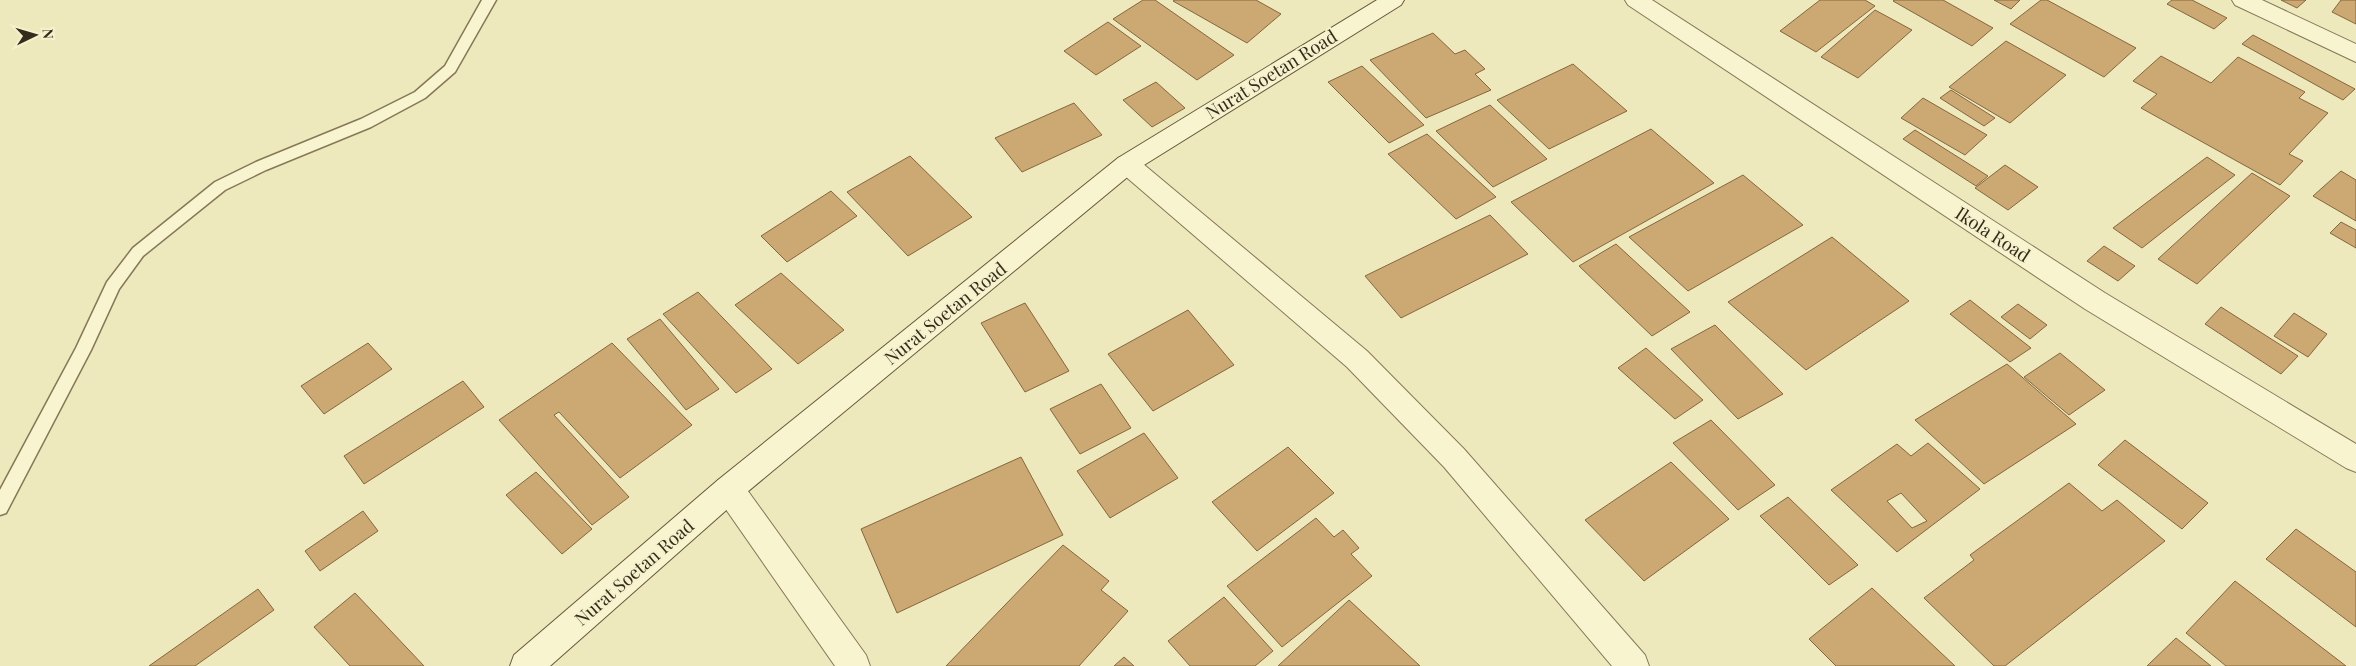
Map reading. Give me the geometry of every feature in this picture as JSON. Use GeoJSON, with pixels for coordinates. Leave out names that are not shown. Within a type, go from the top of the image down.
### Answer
{"type":"FeatureCollection","features":[{"type":"Feature","properties":{"kind":"street","name":"Nurat Soetan Road"},"geometry":{"type":"LineString","coordinates":[[526,666],[729,489],[1127,164],[1393,0]]}},
{"type":"Feature","properties":{"kind":"street","name":"Ikola Road"},"geometry":{"type":"LineString","coordinates":[[1636,0],[2095,301],[2356,459]]}},
{"type":"Feature","properties":{"kind":"street"},"geometry":{"type":"LineString","coordinates":[[2244,0],[2356,54]]}},
{"type":"Feature","properties":{"kind":"street"},"geometry":{"type":"LineString","coordinates":[[1127,164],[1357,359],[1454,458],[1574,595],[1633,666]]}},
{"type":"Feature","properties":{"kind":"street"},"geometry":{"type":"LineString","coordinates":[[729,489],[854,666]]}},
{"type":"Feature","properties":{"kind":"lane"},"geometry":{"type":"LineString","coordinates":[[0,507],[83,350],[113,286],[138,252],[220,186],[261,166],[366,123],[420,95],[450,69],[489,0]]}},
{"type":"Feature","properties":{"kind":"building"},"geometry":{"type":"Polygon","coordinates":[[[1143,0],[1155,0],[1234,55],[1197,80],[1113,19],[1143,0]]]}},
{"type":"Feature","properties":{"kind":"building"},"geometry":{"type":"Polygon","coordinates":[[[1256,0],[1281,14],[1247,43],[1173,1],[1256,0]]]}},
{"type":"Feature","properties":{"kind":"building"},"geometry":{"type":"Polygon","coordinates":[[[1820,0],[1865,0],[1875,6],[1816,52],[1780,31],[1820,0]]]}},
{"type":"Feature","properties":{"kind":"building"},"geometry":{"type":"Polygon","coordinates":[[[1894,0],[1943,0],[1993,28],[1972,46],[1894,0]]]}},
{"type":"Feature","properties":{"kind":"building"},"geometry":{"type":"Polygon","coordinates":[[[1994,0],[2020,0],[2011,9],[1994,0]]]}},
{"type":"Feature","properties":{"kind":"building"},"geometry":{"type":"Polygon","coordinates":[[[2041,0],[2047,0],[2136,48],[2104,77],[2010,24],[2041,0]]]}},
{"type":"Feature","properties":{"kind":"building"},"geometry":{"type":"Polygon","coordinates":[[[2172,0],[2192,0],[2227,18],[2214,29],[2167,4],[2172,0]]]}},
{"type":"Feature","properties":{"kind":"building"},"geometry":{"type":"Polygon","coordinates":[[[2281,0],[2306,0],[2297,8],[2281,0]]]}},
{"type":"Feature","properties":{"kind":"building"},"geometry":{"type":"Polygon","coordinates":[[[2341,0],[2356,0],[2356,24],[2332,12],[2341,0]]]}},
{"type":"Feature","properties":{"kind":"building"},"geometry":{"type":"Polygon","coordinates":[[[1875,10],[1912,30],[1858,78],[1821,57],[1875,10]]]}},
{"type":"Feature","properties":{"kind":"building"},"geometry":{"type":"Polygon","coordinates":[[[1108,22],[1141,46],[1096,75],[1064,51],[1108,22]]]}},
{"type":"Feature","properties":{"kind":"building"},"geometry":{"type":"Polygon","coordinates":[[[1433,33],[1455,54],[1465,50],[1485,69],[1475,74],[1491,90],[1426,118],[1370,60],[1433,33]]]}},
{"type":"Feature","properties":{"kind":"building"},"geometry":{"type":"Polygon","coordinates":[[[2253,35],[2355,89],[2343,100],[2242,44],[2253,35]]]}},
{"type":"Feature","properties":{"kind":"building"},"geometry":{"type":"Polygon","coordinates":[[[2006,41],[2066,75],[2010,123],[1949,87],[2006,41]]]}},
{"type":"Feature","properties":{"kind":"building"},"geometry":{"type":"Polygon","coordinates":[[[2161,56],[2211,83],[2238,57],[2305,92],[2299,98],[2328,113],[2289,154],[2303,161],[2280,185],[2141,108],[2157,94],[2133,81],[2161,56]]]}},
{"type":"Feature","properties":{"kind":"building"},"geometry":{"type":"Polygon","coordinates":[[[1573,64],[1627,111],[1549,149],[1497,100],[1573,64]]]}},
{"type":"Feature","properties":{"kind":"building"},"geometry":{"type":"Polygon","coordinates":[[[1362,66],[1424,125],[1389,143],[1328,82],[1362,66]]]}},
{"type":"Feature","properties":{"kind":"building"},"geometry":{"type":"Polygon","coordinates":[[[1156,82],[1185,108],[1152,127],[1123,100],[1156,82]]]}},
{"type":"Feature","properties":{"kind":"building"},"geometry":{"type":"Polygon","coordinates":[[[1951,90],[1995,118],[1984,126],[1940,98],[1951,90]]]}},
{"type":"Feature","properties":{"kind":"building"},"geometry":{"type":"Polygon","coordinates":[[[1923,98],[1987,135],[1965,155],[1901,118],[1923,98]]]}},
{"type":"Feature","properties":{"kind":"building"},"geometry":{"type":"Polygon","coordinates":[[[1074,103],[1102,135],[1022,172],[995,138],[1074,103]]]}},
{"type":"Feature","properties":{"kind":"building"},"geometry":{"type":"Polygon","coordinates":[[[1490,105],[1547,159],[1493,187],[1436,131],[1490,105]]]}},
{"type":"Feature","properties":{"kind":"building"},"geometry":{"type":"Polygon","coordinates":[[[1651,129],[1714,183],[1573,262],[1511,202],[1651,129]]]}},
{"type":"Feature","properties":{"kind":"building"},"geometry":{"type":"Polygon","coordinates":[[[1915,130],[1988,176],[1976,186],[1903,139],[1915,130]]]}},
{"type":"Feature","properties":{"kind":"building"},"geometry":{"type":"Polygon","coordinates":[[[1427,134],[1496,197],[1456,219],[1388,154],[1427,134]]]}},
{"type":"Feature","properties":{"kind":"building"},"geometry":{"type":"Polygon","coordinates":[[[910,156],[972,217],[908,256],[847,192],[910,156]]]}},
{"type":"Feature","properties":{"kind":"building"},"geometry":{"type":"Polygon","coordinates":[[[2207,157],[2235,175],[2142,248],[2113,228],[2207,157]]]}},
{"type":"Feature","properties":{"kind":"building"},"geometry":{"type":"Polygon","coordinates":[[[2005,165],[2038,187],[2008,210],[1975,188],[2005,165]]]}},
{"type":"Feature","properties":{"kind":"building"},"geometry":{"type":"Polygon","coordinates":[[[2341,171],[2356,180],[2356,221],[2313,196],[2341,171]]]}},
{"type":"Feature","properties":{"kind":"building"},"geometry":{"type":"Polygon","coordinates":[[[2252,173],[2290,196],[2197,284],[2158,259],[2252,173]]]}},
{"type":"Feature","properties":{"kind":"building"},"geometry":{"type":"Polygon","coordinates":[[[1743,175],[1803,225],[1688,291],[1629,237],[1743,175]]]}},
{"type":"Feature","properties":{"kind":"building"},"geometry":{"type":"Polygon","coordinates":[[[831,191],[857,216],[787,262],[761,236],[831,191]]]}},
{"type":"Feature","properties":{"kind":"building"},"geometry":{"type":"Polygon","coordinates":[[[1490,215],[1528,254],[1401,318],[1365,276],[1490,215]]]}},
{"type":"Feature","properties":{"kind":"building"},"geometry":{"type":"Polygon","coordinates":[[[2341,222],[2356,230],[2356,248],[2330,233],[2341,222]]]}},
{"type":"Feature","properties":{"kind":"building"},"geometry":{"type":"Polygon","coordinates":[[[1832,237],[1909,301],[1806,370],[1728,302],[1832,237]]]}},
{"type":"Feature","properties":{"kind":"building"},"geometry":{"type":"Polygon","coordinates":[[[1616,244],[1690,312],[1652,336],[1579,266],[1616,244]]]}},
{"type":"Feature","properties":{"kind":"building"},"geometry":{"type":"Polygon","coordinates":[[[2104,246],[2135,266],[2118,281],[2087,261],[2104,246]]]}},
{"type":"Feature","properties":{"kind":"building"},"geometry":{"type":"Polygon","coordinates":[[[781,273],[844,330],[798,364],[735,305],[781,273]]]}},
{"type":"Feature","properties":{"kind":"building"},"geometry":{"type":"Polygon","coordinates":[[[698,292],[772,369],[736,393],[663,314],[698,292]]]}},
{"type":"Feature","properties":{"kind":"building"},"geometry":{"type":"Polygon","coordinates":[[[1970,300],[2031,348],[2010,362],[1950,314],[1970,300]]]}},
{"type":"Feature","properties":{"kind":"building"},"geometry":{"type":"Polygon","coordinates":[[[1025,303],[1069,371],[1025,392],[981,323],[1025,303]]]}},
{"type":"Feature","properties":{"kind":"building"},"geometry":{"type":"Polygon","coordinates":[[[2018,304],[2047,325],[2030,339],[2001,317],[2018,304]]]}},
{"type":"Feature","properties":{"kind":"building"},"geometry":{"type":"Polygon","coordinates":[[[2221,307],[2298,356],[2281,374],[2205,324],[2221,307]]]}},
{"type":"Feature","properties":{"kind":"building"},"geometry":{"type":"Polygon","coordinates":[[[1188,310],[1234,365],[1153,411],[1108,354],[1188,310]]]}},
{"type":"Feature","properties":{"kind":"building"},"geometry":{"type":"Polygon","coordinates":[[[2294,313],[2327,334],[2308,357],[2274,336],[2294,313]]]}},
{"type":"Feature","properties":{"kind":"building"},"geometry":{"type":"Polygon","coordinates":[[[660,319],[719,389],[686,410],[627,339],[660,319]]]}},
{"type":"Feature","properties":{"kind":"building"},"geometry":{"type":"Polygon","coordinates":[[[1715,325],[1783,394],[1738,419],[1671,349],[1715,325]]]}},
{"type":"Feature","properties":{"kind":"building"},"geometry":{"type":"Polygon","coordinates":[[[368,343],[392,369],[324,414],[301,386],[368,343]]]}},
{"type":"Feature","properties":{"kind":"building"},"geometry":{"type":"Polygon","coordinates":[[[612,343],[692,425],[620,478],[559,412],[554,415],[629,497],[592,525],[499,420],[612,343]]]}},
{"type":"Feature","properties":{"kind":"building"},"geometry":{"type":"Polygon","coordinates":[[[1646,348],[1703,400],[1675,419],[1618,368],[1646,348]]]}},
{"type":"Feature","properties":{"kind":"building"},"geometry":{"type":"Polygon","coordinates":[[[2060,353],[2105,390],[2069,415],[2024,377],[2060,353]]]}},
{"type":"Feature","properties":{"kind":"building"},"geometry":{"type":"Polygon","coordinates":[[[2007,364],[2076,424],[1984,484],[1915,420],[2007,364]]]}},
{"type":"Feature","properties":{"kind":"building"},"geometry":{"type":"Polygon","coordinates":[[[463,381],[484,407],[364,484],[344,456],[463,381]]]}},
{"type":"Feature","properties":{"kind":"building"},"geometry":{"type":"Polygon","coordinates":[[[1101,384],[1131,428],[1080,454],[1050,409],[1101,384]]]}},
{"type":"Feature","properties":{"kind":"building"},"geometry":{"type":"Polygon","coordinates":[[[1711,420],[1775,485],[1738,510],[1673,443],[1711,420]]]}},
{"type":"Feature","properties":{"kind":"building"},"geometry":{"type":"Polygon","coordinates":[[[1144,433],[1178,478],[1110,518],[1077,471],[1144,433]]]}},
{"type":"Feature","properties":{"kind":"building"},"geometry":{"type":"Polygon","coordinates":[[[2125,440],[2208,503],[2182,529],[2098,465],[2125,440]]]}},
{"type":"Feature","properties":{"kind":"building"},"geometry":{"type":"Polygon","coordinates":[[[1928,443],[1980,489],[1897,552],[1831,490],[1897,444],[1911,456],[1928,443]],[[1901,493],[1887,501],[1912,528],[1927,521],[1901,493]]]}},
{"type":"Feature","properties":{"kind":"building"},"geometry":{"type":"Polygon","coordinates":[[[1288,447],[1334,493],[1257,551],[1212,502],[1288,447]]]}},
{"type":"Feature","properties":{"kind":"building"},"geometry":{"type":"Polygon","coordinates":[[[1021,457],[1063,535],[897,613],[861,529],[1021,457]]]}},
{"type":"Feature","properties":{"kind":"building"},"geometry":{"type":"Polygon","coordinates":[[[1671,462],[1729,519],[1644,581],[1585,520],[1671,462]]]}},
{"type":"Feature","properties":{"kind":"building"},"geometry":{"type":"Polygon","coordinates":[[[536,472],[592,529],[562,554],[506,495],[536,472]]]}},
{"type":"Feature","properties":{"kind":"building"},"geometry":{"type":"Polygon","coordinates":[[[2069,483],[2102,511],[2117,500],[2165,541],[2005,666],[1994,666],[1924,598],[1974,560],[1970,555],[2069,483]]]}},
{"type":"Feature","properties":{"kind":"building"},"geometry":{"type":"Polygon","coordinates":[[[1788,497],[1858,565],[1829,585],[1760,516],[1788,497]]]}},
{"type":"Feature","properties":{"kind":"building"},"geometry":{"type":"Polygon","coordinates":[[[363,511],[378,531],[320,571],[305,551],[363,511]]]}},
{"type":"Feature","properties":{"kind":"building"},"geometry":{"type":"Polygon","coordinates":[[[1316,518],[1334,537],[1343,530],[1359,548],[1351,554],[1372,576],[1282,647],[1227,586],[1316,518]]]}},
{"type":"Feature","properties":{"kind":"building"},"geometry":{"type":"Polygon","coordinates":[[[2296,529],[2356,572],[2356,627],[2266,559],[2296,529]]]}},
{"type":"Feature","properties":{"kind":"building"},"geometry":{"type":"Polygon","coordinates":[[[1063,545],[1109,581],[1101,590],[1128,611],[1079,666],[946,666],[1063,545]]]}},
{"type":"Feature","properties":{"kind":"building"},"geometry":{"type":"Polygon","coordinates":[[[2235,581],[2346,666],[2226,666],[2186,633],[2235,581]]]}},
{"type":"Feature","properties":{"kind":"building"},"geometry":{"type":"Polygon","coordinates":[[[1872,588],[1955,666],[1836,666],[1809,639],[1872,588]]]}},
{"type":"Feature","properties":{"kind":"building"},"geometry":{"type":"Polygon","coordinates":[[[258,589],[274,610],[195,666],[149,666],[258,589]]]}},
{"type":"Feature","properties":{"kind":"building"},"geometry":{"type":"Polygon","coordinates":[[[355,593],[424,666],[350,666],[314,627],[355,593]]]}},
{"type":"Feature","properties":{"kind":"building"},"geometry":{"type":"Polygon","coordinates":[[[1224,597],[1273,651],[1255,666],[1190,666],[1168,641],[1224,597]]]}},
{"type":"Feature","properties":{"kind":"building"},"geometry":{"type":"Polygon","coordinates":[[[1349,600],[1420,666],[1278,666],[1349,600]]]}},
{"type":"Feature","properties":{"kind":"building"},"geometry":{"type":"Polygon","coordinates":[[[2176,638],[2211,666],[2147,666],[2176,638]]]}},
{"type":"Feature","properties":{"kind":"building"},"geometry":{"type":"Polygon","coordinates":[[[1124,657],[1134,666],[1114,666],[1124,657]]]}}]}
